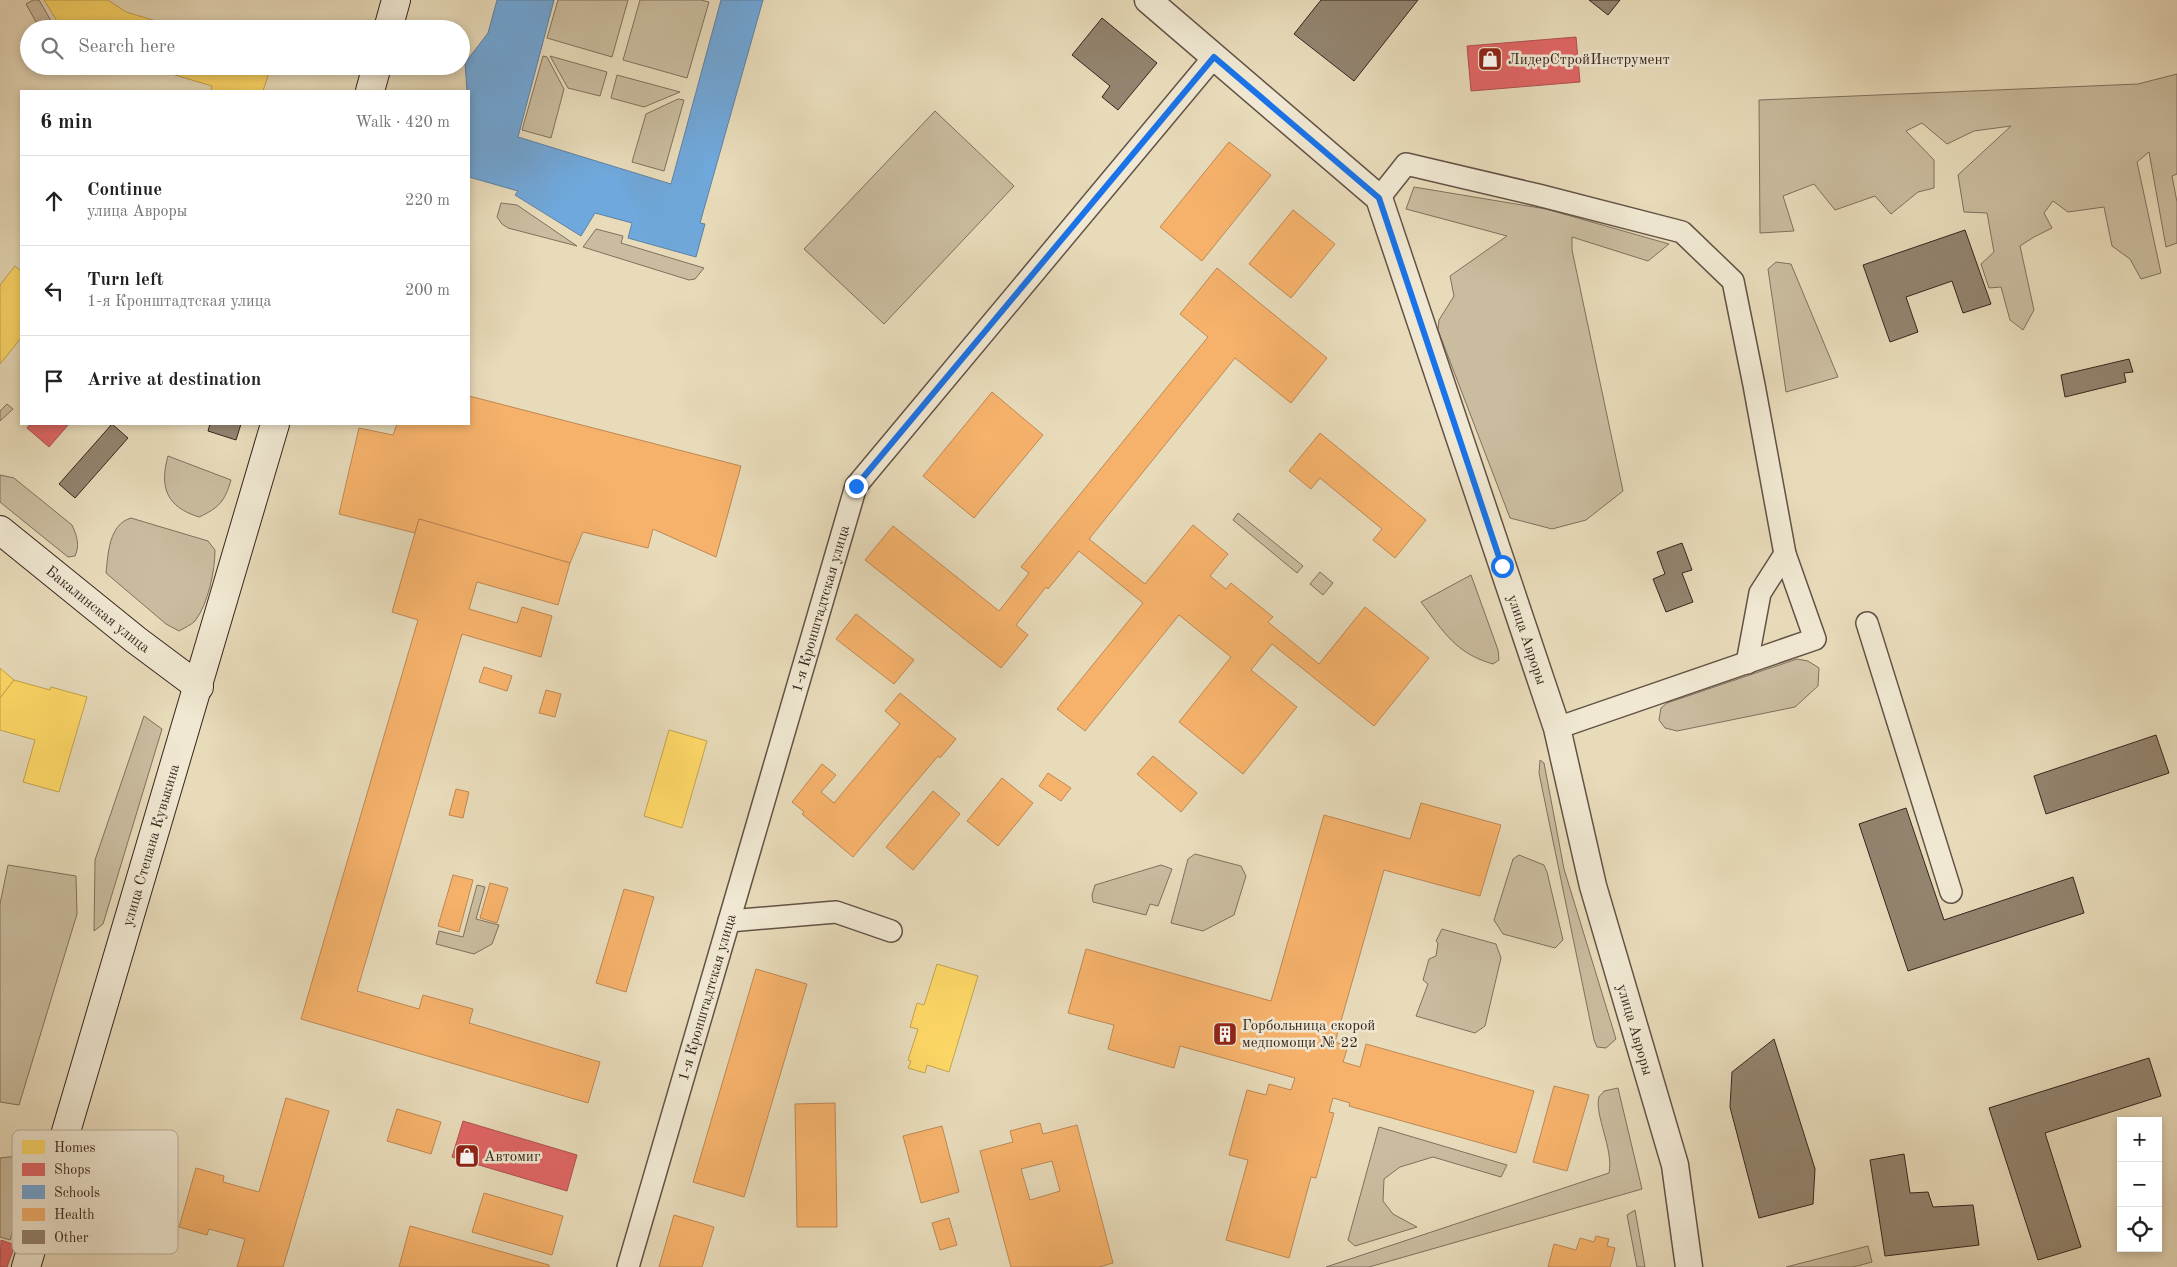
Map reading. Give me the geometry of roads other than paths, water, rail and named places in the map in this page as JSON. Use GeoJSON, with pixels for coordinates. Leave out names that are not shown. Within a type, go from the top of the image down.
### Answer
{"type":"FeatureCollection","features":[{"type":"Feature","properties":{"kind":"main road"},"geometry":{"type":"LineString","coordinates":[[390,20],[396,0]]}},
{"type":"Feature","properties":{"kind":"main road"},"geometry":{"type":"LineString","coordinates":[[370,90],[374,75]]}},
{"type":"Feature","properties":{"kind":"main road","name":"улица Степана Кувыкина"},"geometry":{"type":"LineString","coordinates":[[67,1130],[275,425]]}},
{"type":"Feature","properties":{"kind":"main road","name":"Бакалинская улица"},"geometry":{"type":"LineString","coordinates":[[0,530],[136,640],[199,687]]}},
{"type":"Feature","properties":{"kind":"main road","name":"улица Степана Кувыкина"},"geometry":{"type":"LineString","coordinates":[[26,1267],[30,1254]]}},
{"type":"Feature","properties":{"kind":"street"},"geometry":{"type":"LineString","coordinates":[[1148,0],[1379,198],[1406,164],[1682,232],[1733,280],[1785,554],[1815,639],[1557,728]]}},
{"type":"Feature","properties":{"kind":"street","name":"1-я Кронштадтская улица"},"geometry":{"type":"LineString","coordinates":[[628,1267],[856,486],[1214,57]]}},
{"type":"Feature","properties":{"kind":"street","name":"улица Авроры"},"geometry":{"type":"LineString","coordinates":[[1379,198],[1557,728],[1593,886],[1675,1166],[1689,1267]]}},
{"type":"Feature","properties":{"kind":"street"},"geometry":{"type":"LineString","coordinates":[[1746,663],[1760,593],[1785,554]]}},
{"type":"Feature","properties":{"kind":"street"},"geometry":{"type":"LineString","coordinates":[[1867,623],[1951,892]]}},
{"type":"Feature","properties":{"kind":"street"},"geometry":{"type":"LineString","coordinates":[[729,921],[836,912],[891,931]]}},
{"type":"Feature","properties":{"kind":"place","name":"ЛидерСтройИнструмент"},"geometry":{"type":"Point","coordinates":[1490,59]}},
{"type":"Feature","properties":{"kind":"place","name":"Горбольница скорой медпомощи № 22"},"geometry":{"type":"Point","coordinates":[1225,1034]}},
{"type":"Feature","properties":{"kind":"place","name":"Автомиг"},"geometry":{"type":"Point","coordinates":[467,1156]}}]}
